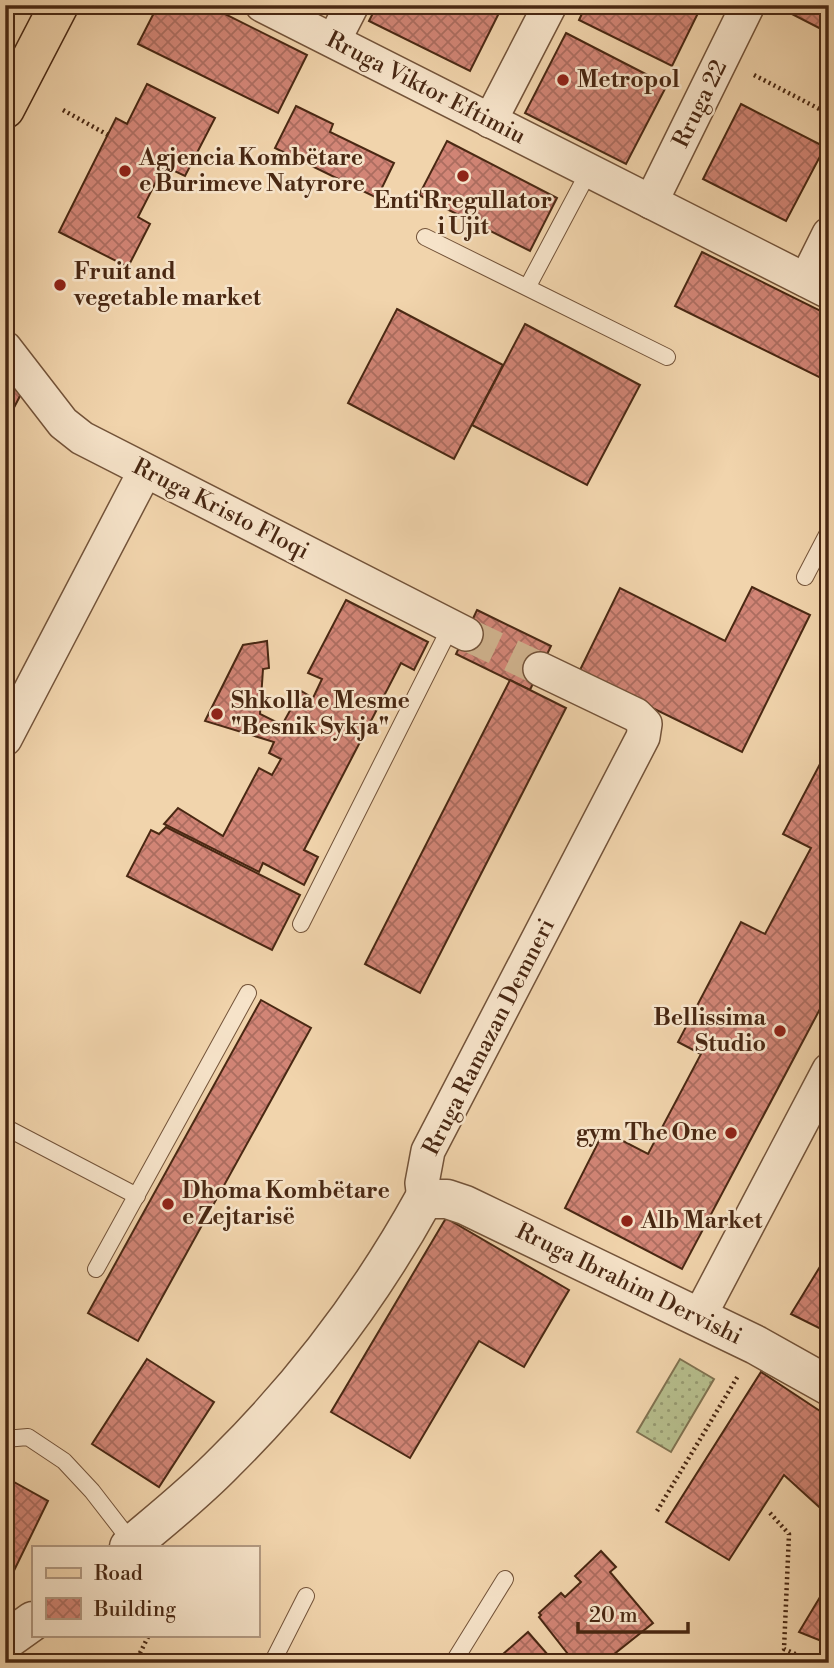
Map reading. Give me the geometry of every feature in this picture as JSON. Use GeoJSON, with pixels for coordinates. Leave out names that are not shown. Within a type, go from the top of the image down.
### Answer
{"type":"FeatureCollection","features":[{"type":"Feature","properties":{"kind":"main road"},"geometry":{"type":"LineString","coordinates":[[5,109],[59,5]]}},
{"type":"Feature","properties":{"kind":"street","name":"Rruga Viktor Eftimiu"},"geometry":{"type":"LineString","coordinates":[[262,5],[817,286]]}},
{"type":"Feature","properties":{"kind":"street"},"geometry":{"type":"LineString","coordinates":[[334,40],[352,5]]}},
{"type":"Feature","properties":{"kind":"street"},"geometry":{"type":"LineString","coordinates":[[490,121],[550,5]]}},
{"type":"Feature","properties":{"kind":"street","name":"Rruga 22"},"geometry":{"type":"LineString","coordinates":[[651,202],[748,5]]}},
{"type":"Feature","properties":{"kind":"street"},"geometry":{"type":"LineString","coordinates":[[817,286],[829,234]]}},
{"type":"Feature","properties":{"kind":"street","name":"Rruga Kristo Floqi"},"geometry":{"type":"LineString","coordinates":[[5,348],[63,422],[82,438],[458,630]]}},
{"type":"Feature","properties":{"kind":"street"},"geometry":{"type":"LineString","coordinates":[[5,739],[145,471]]}},
{"type":"Feature","properties":{"kind":"street","name":"Rruga Ramazan Demneri"},"geometry":{"type":"LineString","coordinates":[[131,1545],[185,1501],[226,1461],[296,1383],[378,1276],[424,1199],[422,1183],[428,1151],[643,737],[645,724],[636,715],[540,669]]}},
{"type":"Feature","properties":{"kind":"street"},"geometry":{"type":"LineString","coordinates":[[699,1317],[829,1070]]}},
{"type":"Feature","properties":{"kind":"street","name":"Rruga Ibrahim Dervishi"},"geometry":{"type":"LineString","coordinates":[[424,1199],[447,1199],[465,1205],[756,1345],[829,1386]]}},
{"type":"Feature","properties":{"kind":"street"},"geometry":{"type":"LineString","coordinates":[[5,1641],[32,1622]]}},
{"type":"Feature","properties":{"kind":"lane"},"geometry":{"type":"LineString","coordinates":[[528,286],[589,171]]}},
{"type":"Feature","properties":{"kind":"lane"},"geometry":{"type":"LineString","coordinates":[[425,237],[667,356]]}},
{"type":"Feature","properties":{"kind":"lane"},"geometry":{"type":"LineString","coordinates":[[805,577],[829,531]]}},
{"type":"Feature","properties":{"kind":"lane"},"geometry":{"type":"LineString","coordinates":[[301,924],[458,630]]}},
{"type":"Feature","properties":{"kind":"lane"},"geometry":{"type":"LineString","coordinates":[[96,1269],[248,993]]}},
{"type":"Feature","properties":{"kind":"lane"},"geometry":{"type":"LineString","coordinates":[[5,1127],[137,1196]]}},
{"type":"Feature","properties":{"kind":"lane"},"geometry":{"type":"LineString","coordinates":[[5,1440],[28,1437],[64,1461],[92,1491],[131,1545]]}},
{"type":"Feature","properties":{"kind":"lane"},"geometry":{"type":"LineString","coordinates":[[453,1663],[505,1579]]}},
{"type":"Feature","properties":{"kind":"lane"},"geometry":{"type":"LineString","coordinates":[[272,1663],[306,1597]]}},
{"type":"Feature","properties":{"kind":"path"},"geometry":{"type":"LineString","coordinates":[[722,58],[829,114]]}},
{"type":"Feature","properties":{"kind":"path"},"geometry":{"type":"LineString","coordinates":[[63,110],[108,135]]}},
{"type":"Feature","properties":{"kind":"path"},"geometry":{"type":"LineString","coordinates":[[657,1511],[756,1345]]}},
{"type":"Feature","properties":{"kind":"path"},"geometry":{"type":"LineString","coordinates":[[770,1513],[789,1534],[784,1649],[815,1663]]}},
{"type":"Feature","properties":{"kind":"path"},"geometry":{"type":"LineString","coordinates":[[135,1663],[148,1636]]}},
{"type":"Feature","properties":{"kind":"green space"},"geometry":{"type":"Polygon","coordinates":[[[680,1359],[714,1379],[671,1452],[637,1432],[680,1359]]]}},
{"type":"Feature","properties":{"kind":"building"},"geometry":{"type":"Polygon","coordinates":[[[158,5],[207,5],[307,55],[278,113],[138,44],[158,5]]]}},
{"type":"Feature","properties":{"kind":"building"},"geometry":{"type":"Polygon","coordinates":[[[377,5],[503,5],[470,71],[369,21],[377,5]]]}},
{"type":"Feature","properties":{"kind":"building"},"geometry":{"type":"Polygon","coordinates":[[[586,5],[702,5],[672,66],[579,20],[586,5]]]}},
{"type":"Feature","properties":{"kind":"building"},"geometry":{"type":"Polygon","coordinates":[[[783,5],[829,5],[829,33],[782,9],[783,5]]]}},
{"type":"Feature","properties":{"kind":"building"},"geometry":{"type":"Polygon","coordinates":[[[566,33],[667,85],[626,164],[525,113],[566,33]]]}},
{"type":"Feature","properties":{"kind":"building","name":"Agjencia Kombëtare e Burimeve Natyrore"},"geometry":{"type":"Polygon","coordinates":[[[147,84],[215,118],[185,176],[164,166],[138,217],[150,224],[128,267],[59,232],[116,118],[127,124],[147,84]]]}},
{"type":"Feature","properties":{"kind":"building"},"geometry":{"type":"Polygon","coordinates":[[[741,104],[825,147],[786,221],[703,179],[741,104]]]}},
{"type":"Feature","properties":{"kind":"building"},"geometry":{"type":"Polygon","coordinates":[[[296,106],[333,124],[330,132],[394,163],[377,198],[275,148],[296,106]]]}},
{"type":"Feature","properties":{"kind":"building"},"geometry":{"type":"Polygon","coordinates":[[[447,141],[557,198],[530,251],[419,195],[447,141]]]}},
{"type":"Feature","properties":{"kind":"building"},"geometry":{"type":"Polygon","coordinates":[[[702,252],[829,315],[829,382],[675,306],[702,252]]]}},
{"type":"Feature","properties":{"kind":"building"},"geometry":{"type":"Polygon","coordinates":[[[397,309],[503,365],[454,459],[348,403],[397,309]]]}},
{"type":"Feature","properties":{"kind":"building"},"geometry":{"type":"Polygon","coordinates":[[[525,324],[640,385],[587,485],[472,425],[525,324]]]}},
{"type":"Feature","properties":{"kind":"building"},"geometry":{"type":"Polygon","coordinates":[[[5,370],[22,392],[5,425],[5,370]]]}},
{"type":"Feature","properties":{"kind":"building"},"geometry":{"type":"Polygon","coordinates":[[[752,587],[810,615],[742,752],[579,672],[620,588],[725,641],[752,587]]]}},
{"type":"Feature","properties":{"kind":"building"},"geometry":{"type":"Polygon","coordinates":[[[346,600],[428,642],[414,670],[401,663],[304,850],[318,857],[304,885],[263,863],[259,872],[164,824],[178,808],[223,836],[259,768],[272,775],[281,759],[269,753],[274,742],[205,721],[243,645],[267,641],[269,668],[263,669],[260,714],[282,725],[301,691],[313,698],[322,679],[308,673],[346,600]]]}},
{"type":"Feature","properties":{"kind":"building"},"geometry":{"type":"Polygon","coordinates":[[[477,610],[551,646],[530,690],[456,654],[477,610]]]}},
{"type":"Feature","properties":{"kind":"building"},"geometry":{"type":"Polygon","coordinates":[[[510,680],[566,708],[420,993],[365,964],[510,680]]]}},
{"type":"Feature","properties":{"kind":"building"},"geometry":{"type":"Polygon","coordinates":[[[829,747],[829,992],[682,1269],[565,1208],[604,1131],[648,1154],[701,1054],[678,1042],[741,922],[765,934],[811,848],[783,834],[829,747]]]}},
{"type":"Feature","properties":{"kind":"building"},"geometry":{"type":"Polygon","coordinates":[[[166,827],[300,895],[272,950],[127,876],[151,830],[159,834],[166,827]]]}},
{"type":"Feature","properties":{"kind":"building"},"geometry":{"type":"Polygon","coordinates":[[[261,1000],[311,1028],[138,1341],[88,1313],[261,1000]]]}},
{"type":"Feature","properties":{"kind":"building"},"geometry":{"type":"Polygon","coordinates":[[[446,1218],[569,1290],[524,1367],[479,1341],[410,1458],[331,1412],[446,1218]]]}},
{"type":"Feature","properties":{"kind":"building"},"geometry":{"type":"Polygon","coordinates":[[[829,1252],[829,1333],[791,1314],[829,1252]]]}},
{"type":"Feature","properties":{"kind":"building"},"geometry":{"type":"Polygon","coordinates":[[[147,1359],[214,1402],[159,1487],[92,1444],[147,1359]]]}},
{"type":"Feature","properties":{"kind":"building"},"geometry":{"type":"Polygon","coordinates":[[[761,1372],[829,1417],[829,1516],[784,1475],[729,1560],[666,1522],[761,1372]]]}},
{"type":"Feature","properties":{"kind":"building"},"geometry":{"type":"Polygon","coordinates":[[[5,1477],[48,1501],[5,1589],[5,1477]]]}},
{"type":"Feature","properties":{"kind":"building"},"geometry":{"type":"Polygon","coordinates":[[[601,1551],[616,1567],[610,1572],[653,1623],[603,1663],[575,1663],[539,1617],[539,1613],[561,1593],[565,1597],[581,1582],[575,1576],[601,1551]]]}},
{"type":"Feature","properties":{"kind":"building"},"geometry":{"type":"Polygon","coordinates":[[[829,1582],[829,1644],[799,1632],[829,1582]]]}},
{"type":"Feature","properties":{"kind":"building"},"geometry":{"type":"Polygon","coordinates":[[[528,1632],[555,1663],[493,1663],[528,1632]]]}},
{"type":"Feature","properties":{"kind":"tunnel"},"geometry":{"type":"LineString","coordinates":[[466,634],[540,669]]}},
{"type":"Feature","properties":{"kind":"place","name":"Metropol"},"geometry":{"type":"Point","coordinates":[563,80]}},
{"type":"Feature","properties":{"kind":"place","name":"Agjencia Kombëtare e Burimeve Natyrore"},"geometry":{"type":"Point","coordinates":[125,171]}},
{"type":"Feature","properties":{"kind":"place","name":"Enti Rregullator i Ujit"},"geometry":{"type":"Point","coordinates":[463,176]}},
{"type":"Feature","properties":{"kind":"place","name":"Fruit and vegetable market"},"geometry":{"type":"Point","coordinates":[60,285]}},
{"type":"Feature","properties":{"kind":"place","name":"Shkolla e Mesme \"Besnik Sykja\""},"geometry":{"type":"Point","coordinates":[217,714]}},
{"type":"Feature","properties":{"kind":"place","name":"Bellissima Studio"},"geometry":{"type":"Point","coordinates":[780,1031]}},
{"type":"Feature","properties":{"kind":"place","name":"gym The One"},"geometry":{"type":"Point","coordinates":[731,1133]}},
{"type":"Feature","properties":{"kind":"place","name":"Dhoma Kombëtare e Zejtarisë"},"geometry":{"type":"Point","coordinates":[168,1204]}},
{"type":"Feature","properties":{"kind":"place","name":"Alb Market"},"geometry":{"type":"Point","coordinates":[627,1221]}}]}
